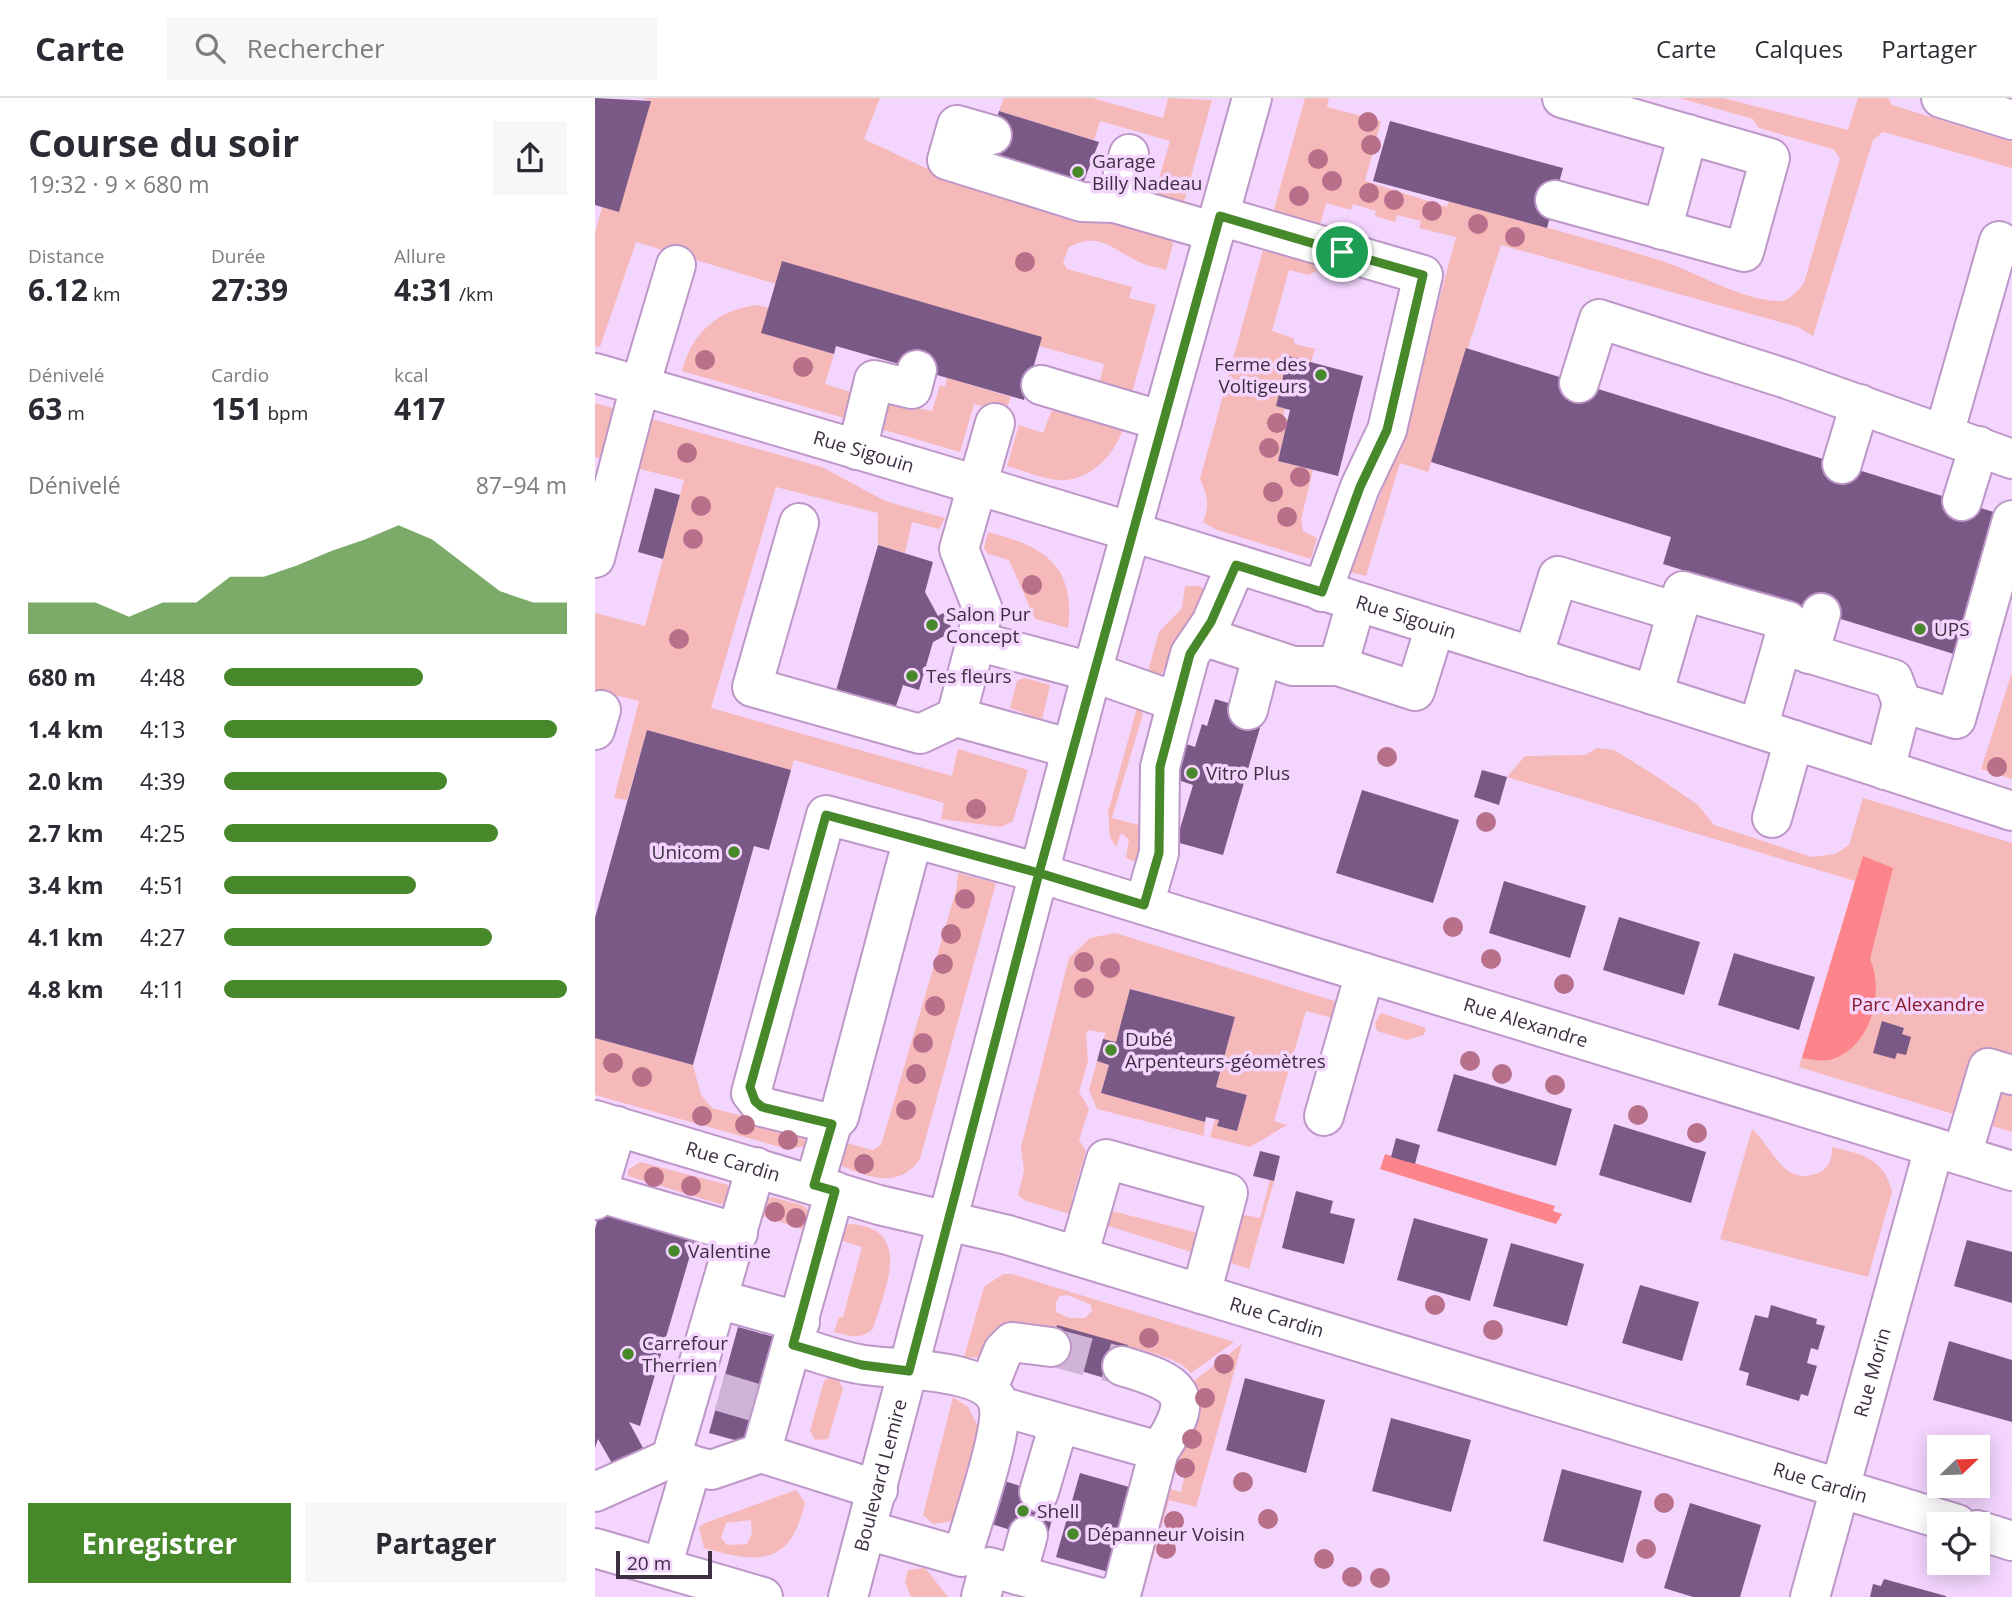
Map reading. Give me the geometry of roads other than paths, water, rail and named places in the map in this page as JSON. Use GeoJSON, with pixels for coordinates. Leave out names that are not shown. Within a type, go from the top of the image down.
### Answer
{"type":"FeatureCollection","features":[{"type":"Feature","properties":{"kind":"street","name":"Boulevard Lemire"},"geometry":{"type":"LineString","coordinates":[[848,1597],[1092,672],[1252,98]]}},
{"type":"Feature","properties":{"kind":"street"},"geometry":{"type":"LineString","coordinates":[[1555,200],[1744,252],[1770,158],[1562,98]]}},
{"type":"Feature","properties":{"kind":"street"},"geometry":{"type":"LineString","coordinates":[[1941,98],[2012,120]]}},
{"type":"Feature","properties":{"kind":"street"},"geometry":{"type":"LineString","coordinates":[[992,135],[957,125],[947,160],[1084,202],[1115,203],[1217,224],[1423,275],[1387,430],[1360,487],[1339,597],[1338,666]]}},
{"type":"Feature","properties":{"kind":"street"},"geometry":{"type":"LineString","coordinates":[[1662,230],[1688,134]]}},
{"type":"Feature","properties":{"kind":"street"},"geometry":{"type":"LineString","coordinates":[[1115,203],[1129,154]]}},
{"type":"Feature","properties":{"kind":"street"},"geometry":{"type":"LineString","coordinates":[[1962,501],[1978,446],[2000,241]]}},
{"type":"Feature","properties":{"kind":"street"},"geometry":{"type":"LineString","coordinates":[[595,558],[675,265]]}},
{"type":"Feature","properties":{"kind":"street"},"geometry":{"type":"LineString","coordinates":[[1579,383],[1599,319],[1860,404],[1978,446]]}},
{"type":"Feature","properties":{"kind":"street"},"geometry":{"type":"LineString","coordinates":[[857,450],[874,380],[912,389],[917,370]]}},
{"type":"Feature","properties":{"kind":"street","name":"Rue Sigouin"},"geometry":{"type":"LineString","coordinates":[[595,373],[1131,532],[1653,695],[2012,811]]}},
{"type":"Feature","properties":{"kind":"street"},"geometry":{"type":"LineString","coordinates":[[1041,385],[1162,421]]}},
{"type":"Feature","properties":{"kind":"street"},"geometry":{"type":"LineString","coordinates":[[1842,464],[1860,404]]}},
{"type":"Feature","properties":{"kind":"street"},"geometry":{"type":"LineString","coordinates":[[956,717],[983,610],[959,549],[975,484],[995,423]]}},
{"type":"Feature","properties":{"kind":"street"},"geometry":{"type":"LineString","coordinates":[[1902,704],[1956,719],[2012,520]]}},
{"type":"Feature","properties":{"kind":"street"},"geometry":{"type":"LineString","coordinates":[[799,523],[752,687],[921,734],[956,717],[1072,749]]}},
{"type":"Feature","properties":{"kind":"street"},"geometry":{"type":"LineString","coordinates":[[1144,905],[1173,808],[1160,767],[1177,702],[1190,654],[1203,636],[1236,565]]}},
{"type":"Feature","properties":{"kind":"street"},"geometry":{"type":"LineString","coordinates":[[1533,657],[1558,576],[1699,596],[1788,621],[1795,649]]}},
{"type":"Feature","properties":{"kind":"street"},"geometry":{"type":"LineString","coordinates":[[1653,695],[1699,596]]}},
{"type":"Feature","properties":{"kind":"street"},"geometry":{"type":"LineString","coordinates":[[1758,729],[1795,649],[1821,613]]}},
{"type":"Feature","properties":{"kind":"street"},"geometry":{"type":"LineString","coordinates":[[1203,636],[1293,666],[1338,666],[1415,691],[1435,627]]}},
{"type":"Feature","properties":{"kind":"street"},"geometry":{"type":"LineString","coordinates":[[976,641],[1092,672],[1177,702]]}},
{"type":"Feature","properties":{"kind":"street"},"geometry":{"type":"LineString","coordinates":[[1795,649],[1893,679],[1902,704],[1885,770]]}},
{"type":"Feature","properties":{"kind":"street"},"geometry":{"type":"LineString","coordinates":[[1248,710],[1262,656]]}},
{"type":"Feature","properties":{"kind":"street"},"geometry":{"type":"LineString","coordinates":[[1772,818],[1794,740]]}},
{"type":"Feature","properties":{"kind":"street","name":"Rue Alexandre"},"geometry":{"type":"LineString","coordinates":[[832,1124],[762,1107],[755,1101],[750,1087],[826,815],[1039,873],[2012,1171]]}},
{"type":"Feature","properties":{"kind":"street"},"geometry":{"type":"LineString","coordinates":[[761,1452],[767,1406],[796,1334],[825,1188],[832,1124],[839,1117],[913,838]]}},
{"type":"Feature","properties":{"kind":"street"},"geometry":{"type":"LineString","coordinates":[[1324,1116],[1366,973]]}},
{"type":"Feature","properties":{"kind":"street","name":"Rue Morin"},"geometry":{"type":"LineString","coordinates":[[1810,1597],[1840,1489],[1948,1152],[1988,1069],[2012,1075]]}},
{"type":"Feature","properties":{"kind":"street"},"geometry":{"type":"LineString","coordinates":[[606,1123],[596,1196],[738,1233]]}},
{"type":"Feature","properties":{"kind":"street","name":"Rue Cardin"},"geometry":{"type":"LineString","coordinates":[[606,1123],[825,1188],[948,1222],[996,1231],[1927,1515]]}},
{"type":"Feature","properties":{"kind":"street"},"geometry":{"type":"LineString","coordinates":[[1078,1256],[1106,1159],[1228,1193],[1201,1294]]}},
{"type":"Feature","properties":{"kind":"street"},"geometry":{"type":"LineString","coordinates":[[662,1567],[682,1462],[706,1388],[718,1299],[757,1167]]}},
{"type":"Feature","properties":{"kind":"street"},"geometry":{"type":"LineString","coordinates":[[718,1299],[862,1365],[953,1375],[1059,1424],[1159,1451]]}},
{"type":"Feature","properties":{"kind":"street"},"geometry":{"type":"LineString","coordinates":[[990,1581],[998,1428],[994,1396],[1003,1351],[1013,1342],[1051,1347]]}},
{"type":"Feature","properties":{"kind":"street"},"geometry":{"type":"LineString","coordinates":[[1110,1597],[1122,1591],[1159,1451],[1175,1428],[1180,1410],[1171,1383],[1161,1377],[1122,1366]]}},
{"type":"Feature","properties":{"kind":"street"},"geometry":{"type":"LineString","coordinates":[[1039,1492],[1059,1424]]}},
{"type":"Feature","properties":{"kind":"street"},"geometry":{"type":"LineString","coordinates":[[595,1493],[682,1462],[711,1471],[761,1452],[878,1490]]}},
{"type":"Feature","properties":{"kind":"street"},"geometry":{"type":"LineString","coordinates":[[867,1530],[990,1581],[1098,1597]]}},
{"type":"Feature","properties":{"kind":"street"},"geometry":{"type":"LineString","coordinates":[[1990,1534],[2012,1541]]}},
{"type":"Feature","properties":{"kind":"street"},"geometry":{"type":"LineString","coordinates":[[990,1581],[1028,1535]]}},
{"type":"Feature","properties":{"kind":"street"},"geometry":{"type":"LineString","coordinates":[[595,1548],[662,1567],[709,1589],[763,1597]]}},
{"type":"Feature","properties":{"kind":"tunnel"},"geometry":{"type":"LineString","coordinates":[[1051,1347],[1122,1366]]}},
{"type":"Feature","properties":{"kind":"tunnel"},"geometry":{"type":"LineString","coordinates":[[720,1392],[760,1404]]}},
{"type":"Feature","properties":{"kind":"place","name":"Garage Billy Nadeau"},"geometry":{"type":"Point","coordinates":[1078,172]}},
{"type":"Feature","properties":{"kind":"place","name":"Ferme des Voltigeurs"},"geometry":{"type":"Point","coordinates":[1321,375]}},
{"type":"Feature","properties":{"kind":"place","name":"Salon Pur Concept"},"geometry":{"type":"Point","coordinates":[932,625]}},
{"type":"Feature","properties":{"kind":"place","name":"UPS"},"geometry":{"type":"Point","coordinates":[1920,629]}},
{"type":"Feature","properties":{"kind":"place","name":"Tes fleurs"},"geometry":{"type":"Point","coordinates":[912,676]}},
{"type":"Feature","properties":{"kind":"place","name":"Vitro Plus"},"geometry":{"type":"Point","coordinates":[1192,773]}},
{"type":"Feature","properties":{"kind":"place","name":"Unicom"},"geometry":{"type":"Point","coordinates":[734,852]}},
{"type":"Feature","properties":{"kind":"place","name":"Dubé Arpenteurs-géomètres"},"geometry":{"type":"Point","coordinates":[1111,1050]}},
{"type":"Feature","properties":{"kind":"place","name":"Valentine"},"geometry":{"type":"Point","coordinates":[674,1251]}},
{"type":"Feature","properties":{"kind":"place","name":"Carrefour Therrien"},"geometry":{"type":"Point","coordinates":[628,1354]}},
{"type":"Feature","properties":{"kind":"place","name":"Shell"},"geometry":{"type":"Point","coordinates":[1023,1511]}},
{"type":"Feature","properties":{"kind":"place","name":"Dépanneur Voisin"},"geometry":{"type":"Point","coordinates":[1073,1534]}},
{"type":"Feature","properties":{"kind":"park label","name":"Parc Alexandre"},"geometry":{"type":"Point","coordinates":[1918,1004]}}]}
